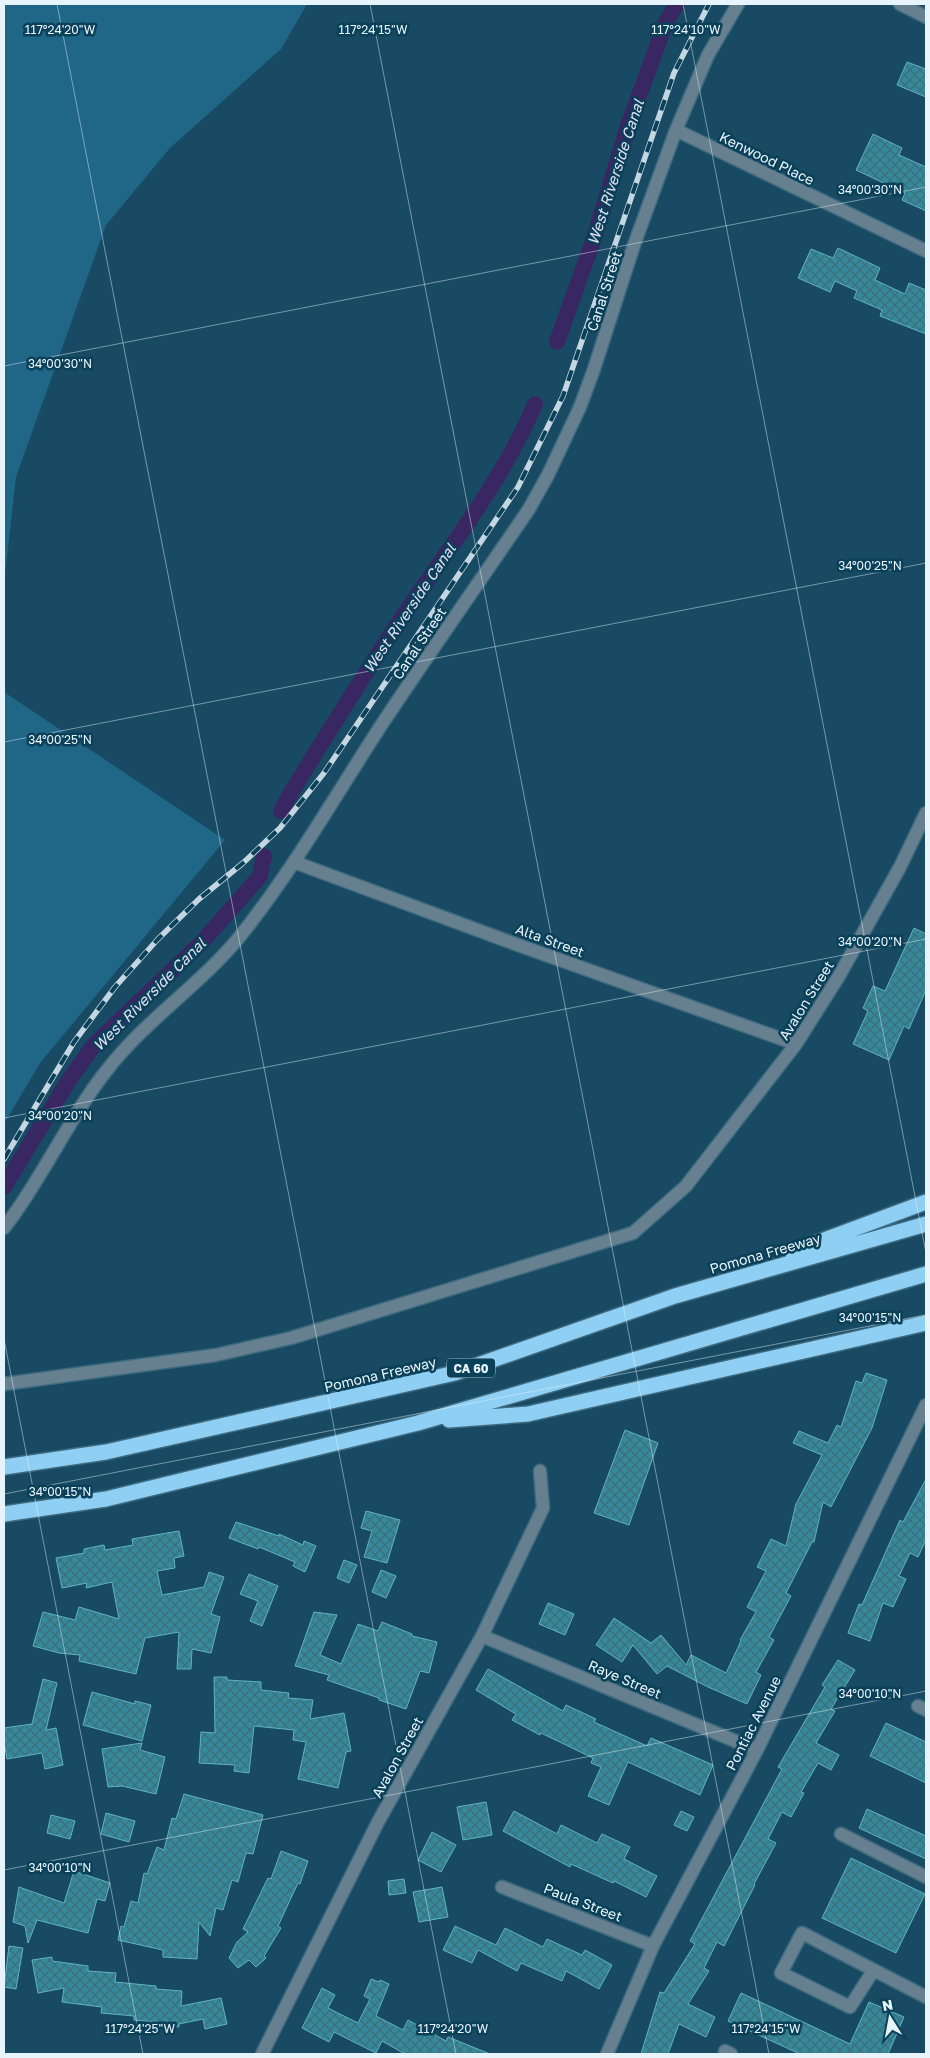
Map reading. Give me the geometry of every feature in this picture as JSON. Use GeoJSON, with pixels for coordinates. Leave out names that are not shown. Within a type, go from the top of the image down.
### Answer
{"type":"FeatureCollection","features":[{"type":"Feature","properties":{"kind":"highway"},"geometry":{"type":"LineString","coordinates":[[675,1296],[926,1202]]}},
{"type":"Feature","properties":{"kind":"highway","name":"Pomona Freeway"},"geometry":{"type":"LineString","coordinates":[[4,1467],[106,1452],[455,1374],[675,1296],[926,1224]]}},
{"type":"Feature","properties":{"kind":"highway"},"geometry":{"type":"LineString","coordinates":[[4,1514],[106,1499],[418,1423],[926,1274]]}},
{"type":"Feature","properties":{"kind":"highway"},"geometry":{"type":"LineString","coordinates":[[418,1423],[528,1414],[926,1323]]}},
{"type":"Feature","properties":{"kind":"street","name":"Canal Street"},"geometry":{"type":"LineString","coordinates":[[4,1228],[41,1175],[87,1096],[108,1068],[127,1047],[213,966],[244,932],[294,862],[383,723],[528,509],[548,475],[580,407],[594,370],[634,245],[676,130],[708,55],[738,4]]}},
{"type":"Feature","properties":{"kind":"street"},"geometry":{"type":"LineString","coordinates":[[900,4],[926,17]]}},
{"type":"Feature","properties":{"kind":"street","name":"Kenwood Place"},"geometry":{"type":"LineString","coordinates":[[676,130],[926,251]]}},
{"type":"Feature","properties":{"kind":"street","name":"Avalon Street"},"geometry":{"type":"LineString","coordinates":[[4,1384],[216,1355],[291,1338],[633,1233],[686,1186],[796,1044],[844,968],[900,867],[926,813]]}},
{"type":"Feature","properties":{"kind":"street","name":"Alta Street"},"geometry":{"type":"LineString","coordinates":[[294,862],[518,945],[796,1044]]}},
{"type":"Feature","properties":{"kind":"street","name":"Pontiac Avenue"},"geometry":{"type":"LineString","coordinates":[[607,2054],[653,1946],[757,1750],[926,1405]]}},
{"type":"Feature","properties":{"kind":"street","name":"Avalon Street"},"geometry":{"type":"LineString","coordinates":[[267,2053],[378,1822],[482,1636],[543,1508],[540,1470]]}},
{"type":"Feature","properties":{"kind":"street","name":"Raye Street"},"geometry":{"type":"LineString","coordinates":[[482,1636],[757,1750]]}},
{"type":"Feature","properties":{"kind":"street"},"geometry":{"type":"LineString","coordinates":[[841,1834],[926,1877]]}},
{"type":"Feature","properties":{"kind":"street","name":"Paula Street"},"geometry":{"type":"LineString","coordinates":[[502,1887],[653,1946]]}},
{"type":"Feature","properties":{"kind":"street"},"geometry":{"type":"LineString","coordinates":[[873,1971],[850,2007],[781,1973],[802,1933],[926,1997]]}},
{"type":"Feature","properties":{"kind":"shaded area"},"geometry":{"type":"Polygon","coordinates":[[[4,4],[307,4],[281,49],[170,148],[106,225],[16,477],[4,583],[4,4]]]}},
{"type":"Feature","properties":{"kind":"shaded area"},"geometry":{"type":"Polygon","coordinates":[[[4,692],[225,840],[40,1063],[4,1124],[4,692]]]}},
{"type":"Feature","properties":{"kind":"building"},"geometry":{"type":"Polygon","coordinates":[[[907,62],[926,69],[926,97],[897,85],[907,62]]]}},
{"type":"Feature","properties":{"kind":"building"},"geometry":{"type":"Polygon","coordinates":[[[873,134],[902,148],[899,155],[926,167],[926,211],[902,200],[905,193],[856,170],[873,134]]]}},
{"type":"Feature","properties":{"kind":"building"},"geometry":{"type":"Polygon","coordinates":[[[838,248],[880,268],[875,280],[905,294],[909,283],[926,290],[926,334],[880,316],[882,310],[854,298],[857,291],[835,281],[830,292],[798,278],[811,249],[833,258],[838,248]]]}},
{"type":"Feature","properties":{"kind":"building"},"geometry":{"type":"Polygon","coordinates":[[[914,928],[926,934],[926,990],[909,1029],[904,1026],[889,1060],[853,1044],[868,1011],[863,1008],[873,986],[885,991],[914,928]]]}},
{"type":"Feature","properties":{"kind":"building"},"geometry":{"type":"Polygon","coordinates":[[[866,1373],[887,1380],[872,1428],[831,1507],[823,1502],[814,1542],[812,1542],[786,1593],[791,1596],[769,1637],[774,1640],[756,1672],[761,1675],[747,1704],[667,1666],[657,1674],[633,1645],[622,1662],[596,1645],[614,1618],[651,1643],[661,1635],[686,1665],[691,1655],[726,1673],[740,1640],[756,1612],[747,1607],[766,1571],[757,1567],[771,1539],[786,1546],[796,1504],[822,1455],[793,1443],[799,1431],[828,1443],[837,1425],[841,1427],[856,1381],[862,1383],[866,1373]]]}},
{"type":"Feature","properties":{"kind":"building"},"geometry":{"type":"Polygon","coordinates":[[[625,1430],[658,1443],[629,1525],[594,1513],[625,1430]]]}},
{"type":"Feature","properties":{"kind":"building"},"geometry":{"type":"Polygon","coordinates":[[[926,1479],[926,1540],[918,1557],[910,1553],[899,1576],[906,1579],[893,1607],[883,1603],[870,1641],[848,1633],[859,1604],[862,1605],[900,1520],[903,1522],[926,1479]]]}},
{"type":"Feature","properties":{"kind":"building"},"geometry":{"type":"Polygon","coordinates":[[[366,1511],[400,1520],[387,1563],[364,1557],[372,1531],[361,1528],[366,1511]]]}},
{"type":"Feature","properties":{"kind":"building"},"geometry":{"type":"Polygon","coordinates":[[[236,1522],[279,1536],[279,1534],[303,1545],[304,1541],[316,1546],[305,1572],[293,1566],[295,1562],[259,1547],[258,1549],[229,1538],[236,1522]]]}},
{"type":"Feature","properties":{"kind":"building"},"geometry":{"type":"Polygon","coordinates":[[[179,1531],[184,1556],[174,1558],[175,1568],[157,1571],[162,1595],[204,1587],[209,1572],[224,1577],[211,1614],[220,1617],[211,1653],[192,1649],[191,1669],[177,1669],[179,1632],[145,1638],[136,1674],[79,1661],[80,1655],[59,1653],[33,1646],[43,1612],[75,1620],[79,1607],[119,1619],[112,1582],[86,1588],[87,1583],[62,1588],[56,1558],[84,1553],[84,1549],[104,1545],[105,1550],[133,1545],[132,1539],[179,1531]]]}},
{"type":"Feature","properties":{"kind":"building"},"geometry":{"type":"Polygon","coordinates":[[[344,1560],[357,1565],[349,1583],[337,1578],[344,1560]]]}},
{"type":"Feature","properties":{"kind":"building"},"geometry":{"type":"Polygon","coordinates":[[[381,1570],[396,1576],[386,1598],[372,1592],[381,1570]]]}},
{"type":"Feature","properties":{"kind":"building"},"geometry":{"type":"Polygon","coordinates":[[[249,1574],[278,1586],[262,1626],[250,1621],[258,1601],[240,1594],[249,1574]]]}},
{"type":"Feature","properties":{"kind":"building"},"geometry":{"type":"Polygon","coordinates":[[[548,1603],[574,1614],[565,1635],[539,1624],[548,1603]]]}},
{"type":"Feature","properties":{"kind":"building"},"geometry":{"type":"Polygon","coordinates":[[[314,1612],[337,1615],[320,1655],[341,1664],[358,1624],[378,1631],[382,1622],[412,1634],[412,1636],[437,1642],[429,1673],[420,1671],[406,1709],[327,1680],[329,1675],[295,1666],[314,1612]]]}},
{"type":"Feature","properties":{"kind":"building"},"geometry":{"type":"Polygon","coordinates":[[[838,1660],[855,1670],[831,1709],[835,1711],[816,1743],[839,1755],[831,1770],[818,1763],[801,1792],[804,1793],[791,1817],[782,1812],[768,1839],[776,1843],[755,1885],[724,1946],[717,1942],[704,1968],[709,1971],[688,2004],[715,2017],[706,2037],[679,2024],[668,2054],[641,2054],[660,1992],[664,1993],[695,1944],[690,1941],[782,1769],[778,1767],[825,1687],[822,1685],[838,1660]]]}},
{"type":"Feature","properties":{"kind":"building"},"geometry":{"type":"Polygon","coordinates":[[[488,1669],[563,1711],[566,1705],[596,1719],[594,1722],[647,1746],[651,1738],[713,1765],[700,1795],[628,1762],[609,1805],[588,1796],[601,1767],[591,1763],[593,1758],[541,1733],[540,1735],[512,1720],[516,1714],[476,1690],[488,1669]]]}},
{"type":"Feature","properties":{"kind":"building"},"geometry":{"type":"Polygon","coordinates":[[[214,1677],[227,1677],[227,1680],[261,1682],[261,1690],[289,1693],[288,1698],[313,1700],[310,1719],[344,1713],[351,1751],[346,1752],[338,1788],[298,1779],[306,1742],[293,1740],[294,1730],[254,1726],[249,1773],[234,1771],[235,1765],[199,1763],[201,1732],[215,1733],[214,1677]]]}},
{"type":"Feature","properties":{"kind":"building"},"geometry":{"type":"Polygon","coordinates":[[[43,1679],[57,1683],[46,1730],[56,1728],[63,1765],[45,1769],[42,1753],[7,1759],[4,1742],[4,1728],[32,1724],[43,1679]]]}},
{"type":"Feature","properties":{"kind":"building"},"geometry":{"type":"Polygon","coordinates":[[[92,1692],[135,1704],[135,1701],[151,1705],[142,1741],[83,1725],[92,1692]]]}},
{"type":"Feature","properties":{"kind":"building"},"geometry":{"type":"Polygon","coordinates":[[[886,1723],[926,1742],[926,1783],[870,1756],[886,1723]]]}},
{"type":"Feature","properties":{"kind":"building"},"geometry":{"type":"Polygon","coordinates":[[[142,1743],[140,1750],[165,1757],[156,1794],[122,1786],[108,1787],[102,1749],[142,1743]]]}},
{"type":"Feature","properties":{"kind":"building"},"geometry":{"type":"Polygon","coordinates":[[[184,1794],[263,1815],[253,1854],[246,1853],[238,1882],[232,1880],[223,1910],[216,1908],[210,1936],[199,1922],[197,1959],[163,1957],[163,1950],[118,1940],[121,1926],[124,1927],[131,1901],[138,1903],[144,1873],[147,1874],[157,1847],[164,1850],[172,1818],[176,1819],[184,1794]]]}},
{"type":"Feature","properties":{"kind":"building"},"geometry":{"type":"Polygon","coordinates":[[[486,1802],[492,1835],[463,1840],[457,1807],[486,1802]]]}},
{"type":"Feature","properties":{"kind":"building"},"geometry":{"type":"Polygon","coordinates":[[[867,1809],[926,1836],[926,1859],[859,1828],[867,1809]]]}},
{"type":"Feature","properties":{"kind":"building"},"geometry":{"type":"Polygon","coordinates":[[[514,1811],[557,1834],[561,1825],[597,1843],[602,1834],[630,1847],[624,1859],[657,1876],[646,1897],[614,1881],[613,1883],[571,1864],[570,1867],[503,1831],[514,1811]]]}},
{"type":"Feature","properties":{"kind":"building"},"geometry":{"type":"Polygon","coordinates":[[[681,1811],[694,1817],[687,1831],[674,1825],[681,1811]]]}},
{"type":"Feature","properties":{"kind":"building"},"geometry":{"type":"Polygon","coordinates":[[[106,1813],[135,1821],[129,1842],[101,1834],[106,1813]]]}},
{"type":"Feature","properties":{"kind":"building"},"geometry":{"type":"Polygon","coordinates":[[[51,1815],[75,1821],[70,1839],[47,1833],[51,1815]]]}},
{"type":"Feature","properties":{"kind":"building"},"geometry":{"type":"Polygon","coordinates":[[[432,1832],[456,1845],[441,1872],[418,1860],[432,1832]]]}},
{"type":"Feature","properties":{"kind":"building"},"geometry":{"type":"Polygon","coordinates":[[[281,1851],[308,1861],[300,1884],[298,1883],[278,1926],[281,1928],[264,1956],[266,1958],[256,1967],[249,1960],[238,1968],[229,1958],[237,1942],[248,1932],[243,1929],[268,1878],[271,1879],[281,1851]]]}},
{"type":"Feature","properties":{"kind":"building"},"geometry":{"type":"Polygon","coordinates":[[[851,1858],[925,1894],[896,1953],[822,1918],[851,1858]]]}},
{"type":"Feature","properties":{"kind":"building"},"geometry":{"type":"Polygon","coordinates":[[[74,1871],[110,1883],[105,1901],[97,1899],[88,1933],[37,1920],[28,1943],[25,1926],[13,1922],[19,1887],[64,1903],[74,1871]]]}},
{"type":"Feature","properties":{"kind":"building"},"geometry":{"type":"Polygon","coordinates":[[[404,1879],[406,1893],[389,1895],[388,1881],[404,1879]]]}},
{"type":"Feature","properties":{"kind":"building"},"geometry":{"type":"Polygon","coordinates":[[[442,1887],[448,1917],[419,1922],[413,1892],[442,1887]]]}},
{"type":"Feature","properties":{"kind":"building"},"geometry":{"type":"Polygon","coordinates":[[[455,1926],[496,1945],[505,1928],[543,1947],[547,1939],[582,1955],[585,1950],[612,1965],[599,1989],[566,1971],[562,1981],[521,1963],[517,1971],[478,1950],[472,1963],[443,1950],[455,1926]]]}},
{"type":"Feature","properties":{"kind":"building"},"geometry":{"type":"Polygon","coordinates":[[[9,1946],[23,1948],[16,1989],[4,1987],[9,1946]]]}},
{"type":"Feature","properties":{"kind":"building"},"geometry":{"type":"Polygon","coordinates":[[[52,1957],[52,1961],[88,1966],[88,1971],[116,1973],[115,1982],[182,1991],[181,2006],[221,1998],[227,2024],[205,2029],[203,2019],[179,2024],[179,2027],[158,2025],[158,2022],[134,2020],[134,2016],[101,2013],[102,2007],[62,2002],[64,1988],[38,1993],[32,1960],[52,1957]]]}},
{"type":"Feature","properties":{"kind":"building"},"geometry":{"type":"Polygon","coordinates":[[[371,1979],[389,1984],[376,2016],[403,2030],[408,2020],[446,2041],[448,2037],[490,2054],[405,2054],[382,2041],[376,2053],[334,2032],[329,2042],[302,2028],[322,1988],[335,1995],[328,2008],[358,2023],[370,1999],[364,1996],[371,1979]]]}},
{"type":"Feature","properties":{"kind":"building"},"geometry":{"type":"Polygon","coordinates":[[[741,1993],[850,2044],[869,2002],[904,2017],[888,2054],[800,2054],[728,2021],[741,1993]]]}},
{"type":"Feature","properties":{"kind":"waterway","name":"West Riverside Canal"},"geometry":{"type":"LineString","coordinates":[[557,342],[594,238],[628,126],[666,22],[677,4]]}},
{"type":"Feature","properties":{"kind":"waterway","name":"West Riverside Canal"},"geometry":{"type":"LineString","coordinates":[[281,811],[381,649],[494,481],[523,430],[535,404]]}},
{"type":"Feature","properties":{"kind":"waterway","name":"West Riverside Canal"},"geometry":{"type":"LineString","coordinates":[[4,1187],[69,1080],[94,1045],[203,941],[260,876],[264,856]]}},
{"type":"Feature","properties":{"kind":"railway"},"geometry":{"type":"LineString","coordinates":[[4,1159],[74,1042],[115,987],[158,939],[199,899],[243,863],[280,828],[324,773],[518,487],[563,396],[674,73],[709,4]]}}]}
